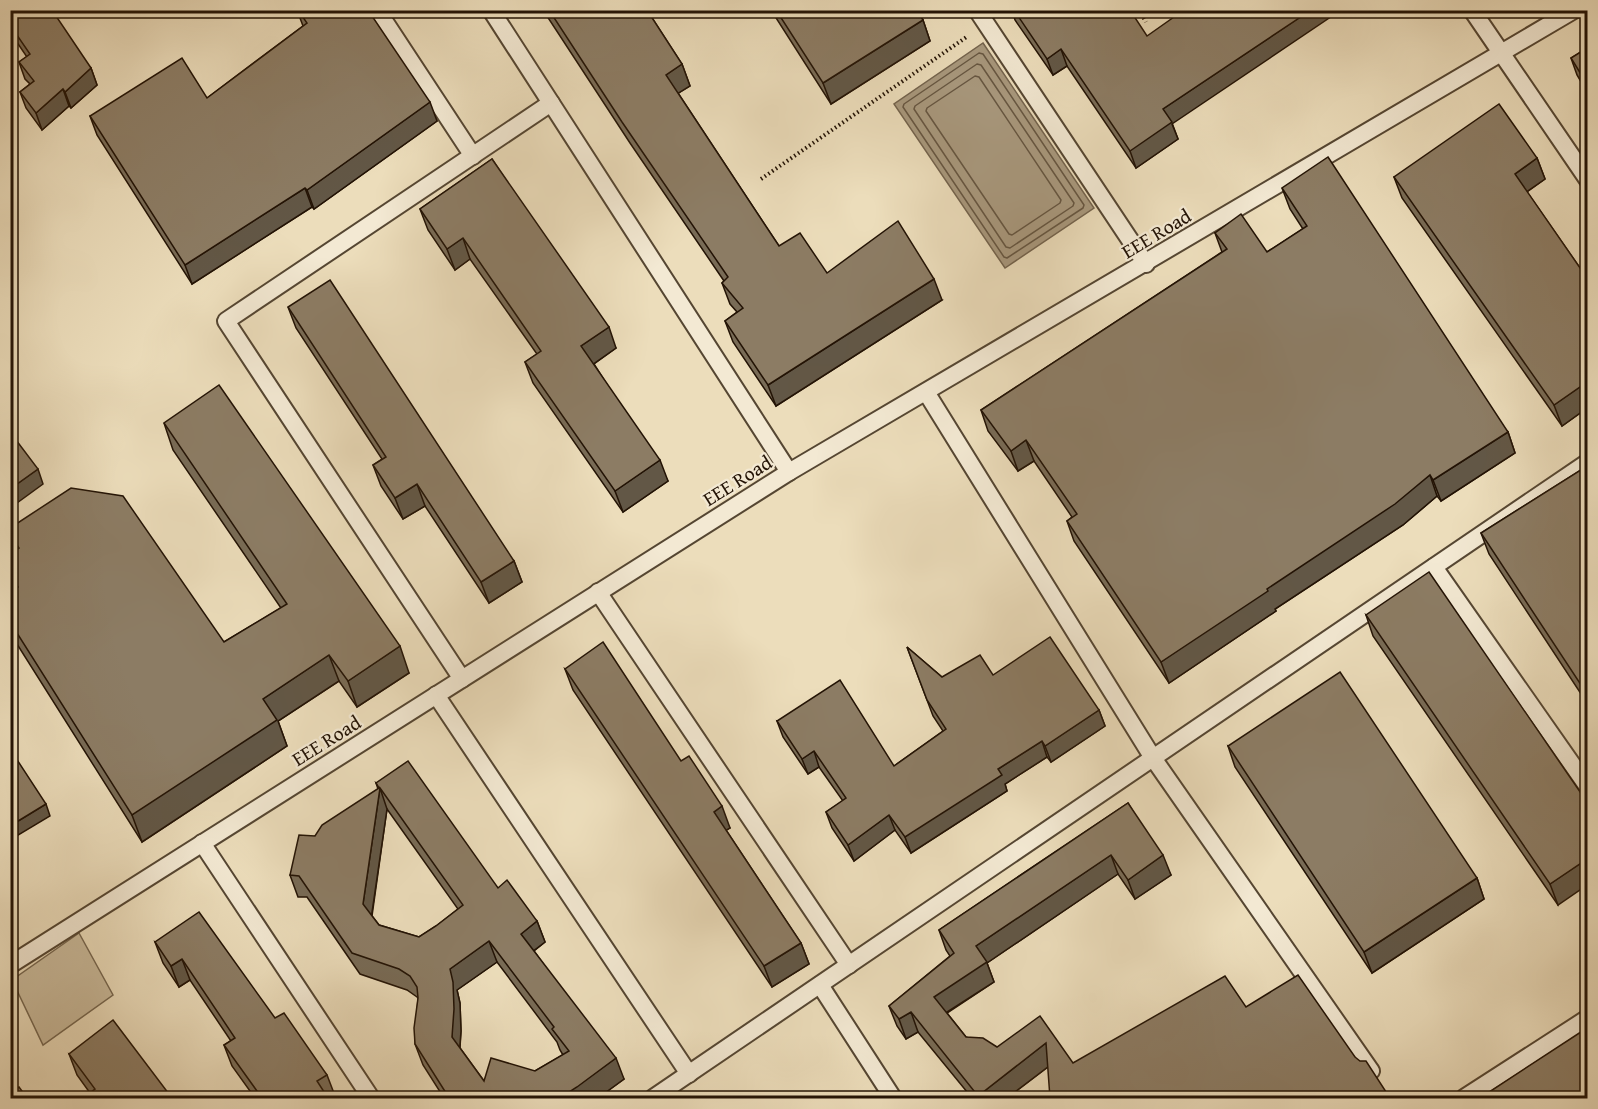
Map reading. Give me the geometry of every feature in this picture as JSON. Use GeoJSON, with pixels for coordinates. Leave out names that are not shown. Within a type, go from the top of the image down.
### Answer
{"type":"FeatureCollection","features":[{"type":"Feature","properties":{"kind":"lane"},"geometry":{"type":"LineString","coordinates":[[377,10],[473,156]]}},
{"type":"Feature","properties":{"kind":"lane"},"geometry":{"type":"LineString","coordinates":[[491,10],[789,472]]}},
{"type":"Feature","properties":{"kind":"lane"},"geometry":{"type":"LineString","coordinates":[[1472,10],[1587,180]]}},
{"type":"Feature","properties":{"kind":"lane","name":"EEE Road"},"geometry":{"type":"LineString","coordinates":[[10,964],[789,472],[1146,264],[1574,10]]}},
{"type":"Feature","properties":{"kind":"lane"},"geometry":{"type":"LineString","coordinates":[[981,17],[1146,264]]}},
{"type":"Feature","properties":{"kind":"lane"},"geometry":{"type":"LineString","coordinates":[[462,679],[226,321],[551,103]]}},
{"type":"Feature","properties":{"kind":"lane"},"geometry":{"type":"LineString","coordinates":[[926,392],[1153,758],[1371,1071]]}},
{"type":"Feature","properties":{"kind":"lane"},"geometry":{"type":"LineString","coordinates":[[653,1098],[1587,462]]}},
{"type":"Feature","properties":{"kind":"lane"},"geometry":{"type":"LineString","coordinates":[[1434,567],[1587,787]]}},
{"type":"Feature","properties":{"kind":"lane"},"geometry":{"type":"LineString","coordinates":[[598,592],[849,965]]}},
{"type":"Feature","properties":{"kind":"lane"},"geometry":{"type":"LineString","coordinates":[[436,695],[689,1074]]}},
{"type":"Feature","properties":{"kind":"lane"},"geometry":{"type":"LineString","coordinates":[[202,843],[371,1098]]}},
{"type":"Feature","properties":{"kind":"lane"},"geometry":{"type":"LineString","coordinates":[[820,985],[893,1098]]}},
{"type":"Feature","properties":{"kind":"lane"},"geometry":{"type":"LineString","coordinates":[[1464,1098],[1587,1018]]}},
{"type":"Feature","properties":{"kind":"path"},"geometry":{"type":"LineString","coordinates":[[1139,10],[1146,22]]}},
{"type":"Feature","properties":{"kind":"path"},"geometry":{"type":"LineString","coordinates":[[761,179],[981,17]]}},
{"type":"Feature","properties":{"kind":"shaded area"},"geometry":{"type":"Polygon","coordinates":[[[79,933],[113,995],[43,1045],[12,980],[79,933]]]}},
{"type":"Feature","properties":{"kind":"water"},"geometry":{"type":"Polygon","coordinates":[[[983,43],[1094,208],[1005,268],[894,104],[983,43]]]}},
{"type":"Feature","properties":{"kind":"building"},"geometry":{"type":"Polygon","coordinates":[[[10,10],[52,10],[91,68],[65,92],[63,89],[36,113],[20,92],[34,81],[19,62],[30,54],[10,25],[10,10]]]}},
{"type":"Feature","properties":{"kind":"building"},"geometry":{"type":"Polygon","coordinates":[[[298,10],[368,10],[430,102],[307,190],[305,188],[185,265],[90,116],[182,58],[207,98],[307,23],[298,10]]]}},
{"type":"Feature","properties":{"kind":"building"},"geometry":{"type":"Polygon","coordinates":[[[549,10],[647,10],[682,64],[666,75],[779,246],[800,233],[827,273],[898,221],[934,279],[768,385],[725,321],[743,308],[722,283],[728,277],[549,10]]]}},
{"type":"Feature","properties":{"kind":"building"},"geometry":{"type":"Polygon","coordinates":[[[776,10],[917,10],[923,20],[823,83],[776,10]]]}},
{"type":"Feature","properties":{"kind":"building"},"geometry":{"type":"Polygon","coordinates":[[[1014,10],[1130,10],[1147,36],[1184,10],[1311,10],[1163,109],[1172,122],[1130,151],[1061,49],[1047,59],[1014,10]]]}},
{"type":"Feature","properties":{"kind":"building"},"geometry":{"type":"Polygon","coordinates":[[[1587,48],[1587,84],[1571,58],[1587,48]]]}},
{"type":"Feature","properties":{"kind":"building"},"geometry":{"type":"Polygon","coordinates":[[[1499,104],[1537,158],[1515,174],[1587,278],[1587,382],[1554,405],[1394,177],[1499,104]]]}},
{"type":"Feature","properties":{"kind":"building"},"geometry":{"type":"Polygon","coordinates":[[[1328,157],[1508,432],[1433,480],[1430,475],[1395,504],[1161,662],[1067,521],[1077,514],[1026,440],[1011,451],[981,410],[1227,249],[1215,233],[1241,214],[1267,252],[1307,226],[1282,188],[1328,157]]]}},
{"type":"Feature","properties":{"kind":"building"},"geometry":{"type":"Polygon","coordinates":[[[492,159],[609,327],[581,346],[660,460],[615,491],[525,362],[541,351],[463,238],[447,249],[420,209],[492,159]]]}},
{"type":"Feature","properties":{"kind":"building"},"geometry":{"type":"Polygon","coordinates":[[[330,280],[514,561],[481,582],[417,484],[395,498],[373,465],[386,457],[288,307],[330,280]]]}},
{"type":"Feature","properties":{"kind":"building"},"geometry":{"type":"Polygon","coordinates":[[[219,385],[400,646],[348,681],[329,655],[263,699],[277,720],[132,815],[10,622],[10,593],[18,587],[10,573],[10,555],[19,548],[10,534],[10,528],[71,488],[123,496],[224,642],[287,604],[164,423],[219,385]]]}},
{"type":"Feature","properties":{"kind":"building"},"geometry":{"type":"Polygon","coordinates":[[[10,432],[38,469],[10,489],[10,432]]]}},
{"type":"Feature","properties":{"kind":"building"},"geometry":{"type":"Polygon","coordinates":[[[1587,466],[1587,694],[1481,533],[1587,466]]]}},
{"type":"Feature","properties":{"kind":"building"},"geometry":{"type":"Polygon","coordinates":[[[1429,572],[1587,802],[1587,859],[1550,884],[1366,615],[1429,572]]]}},
{"type":"Feature","properties":{"kind":"building"},"geometry":{"type":"Polygon","coordinates":[[[1050,637],[1099,710],[1045,746],[1042,741],[998,769],[1002,775],[905,837],[889,815],[848,845],[826,812],[846,798],[814,751],[802,759],[777,721],[840,680],[894,766],[946,729],[927,700],[907,647],[942,677],[980,655],[993,675],[1050,637]]]}},
{"type":"Feature","properties":{"kind":"building"},"geometry":{"type":"Polygon","coordinates":[[[603,642],[681,761],[689,756],[722,806],[714,812],[801,943],[764,966],[565,669],[603,642]]]}},
{"type":"Feature","properties":{"kind":"building"},"geometry":{"type":"Polygon","coordinates":[[[1340,672],[1477,878],[1364,952],[1228,746],[1340,672]]]}},
{"type":"Feature","properties":{"kind":"building"},"geometry":{"type":"Polygon","coordinates":[[[10,749],[46,804],[10,826],[10,749]]]}},
{"type":"Feature","properties":{"kind":"building"},"geometry":{"type":"Polygon","coordinates":[[[408,761],[498,888],[507,880],[537,921],[521,934],[616,1058],[560,1098],[451,1098],[446,1093],[415,1044],[414,1028],[418,998],[417,987],[410,976],[399,969],[352,953],[299,876],[290,875],[299,835],[315,836],[322,825],[379,788],[376,783],[408,761]],[[380,788],[363,904],[379,925],[419,937],[463,905],[380,788]],[[489,941],[450,969],[454,1009],[452,1037],[484,1081],[491,1058],[535,1071],[569,1051],[552,1029],[554,1027],[489,941]]]}},
{"type":"Feature","properties":{"kind":"building"},"geometry":{"type":"Polygon","coordinates":[[[1128,803],[1163,855],[1128,880],[1111,855],[976,946],[987,962],[934,997],[966,1037],[983,1038],[997,1047],[1040,1016],[1073,1063],[1225,976],[1246,1007],[1298,975],[1355,1057],[1360,1061],[1366,1061],[1390,1098],[1050,1098],[1046,1043],[978,1096],[911,1012],[899,1019],[889,1006],[954,953],[939,930],[1128,803]]]}},
{"type":"Feature","properties":{"kind":"building"},"geometry":{"type":"Polygon","coordinates":[[[199,912],[275,1018],[284,1013],[327,1075],[317,1081],[328,1098],[262,1098],[224,1045],[235,1038],[182,959],[171,966],[155,942],[199,912]]]}},
{"type":"Feature","properties":{"kind":"building"},"geometry":{"type":"Polygon","coordinates":[[[113,1020],[172,1098],[83,1098],[95,1089],[69,1054],[113,1020]]]}},
{"type":"Feature","properties":{"kind":"building"},"geometry":{"type":"Polygon","coordinates":[[[1587,1028],[1587,1098],[1480,1098],[1587,1028]]]}},
{"type":"Feature","properties":{"kind":"building"},"geometry":{"type":"Polygon","coordinates":[[[19,1087],[27,1098],[10,1098],[10,1092],[19,1087]]]}}]}
